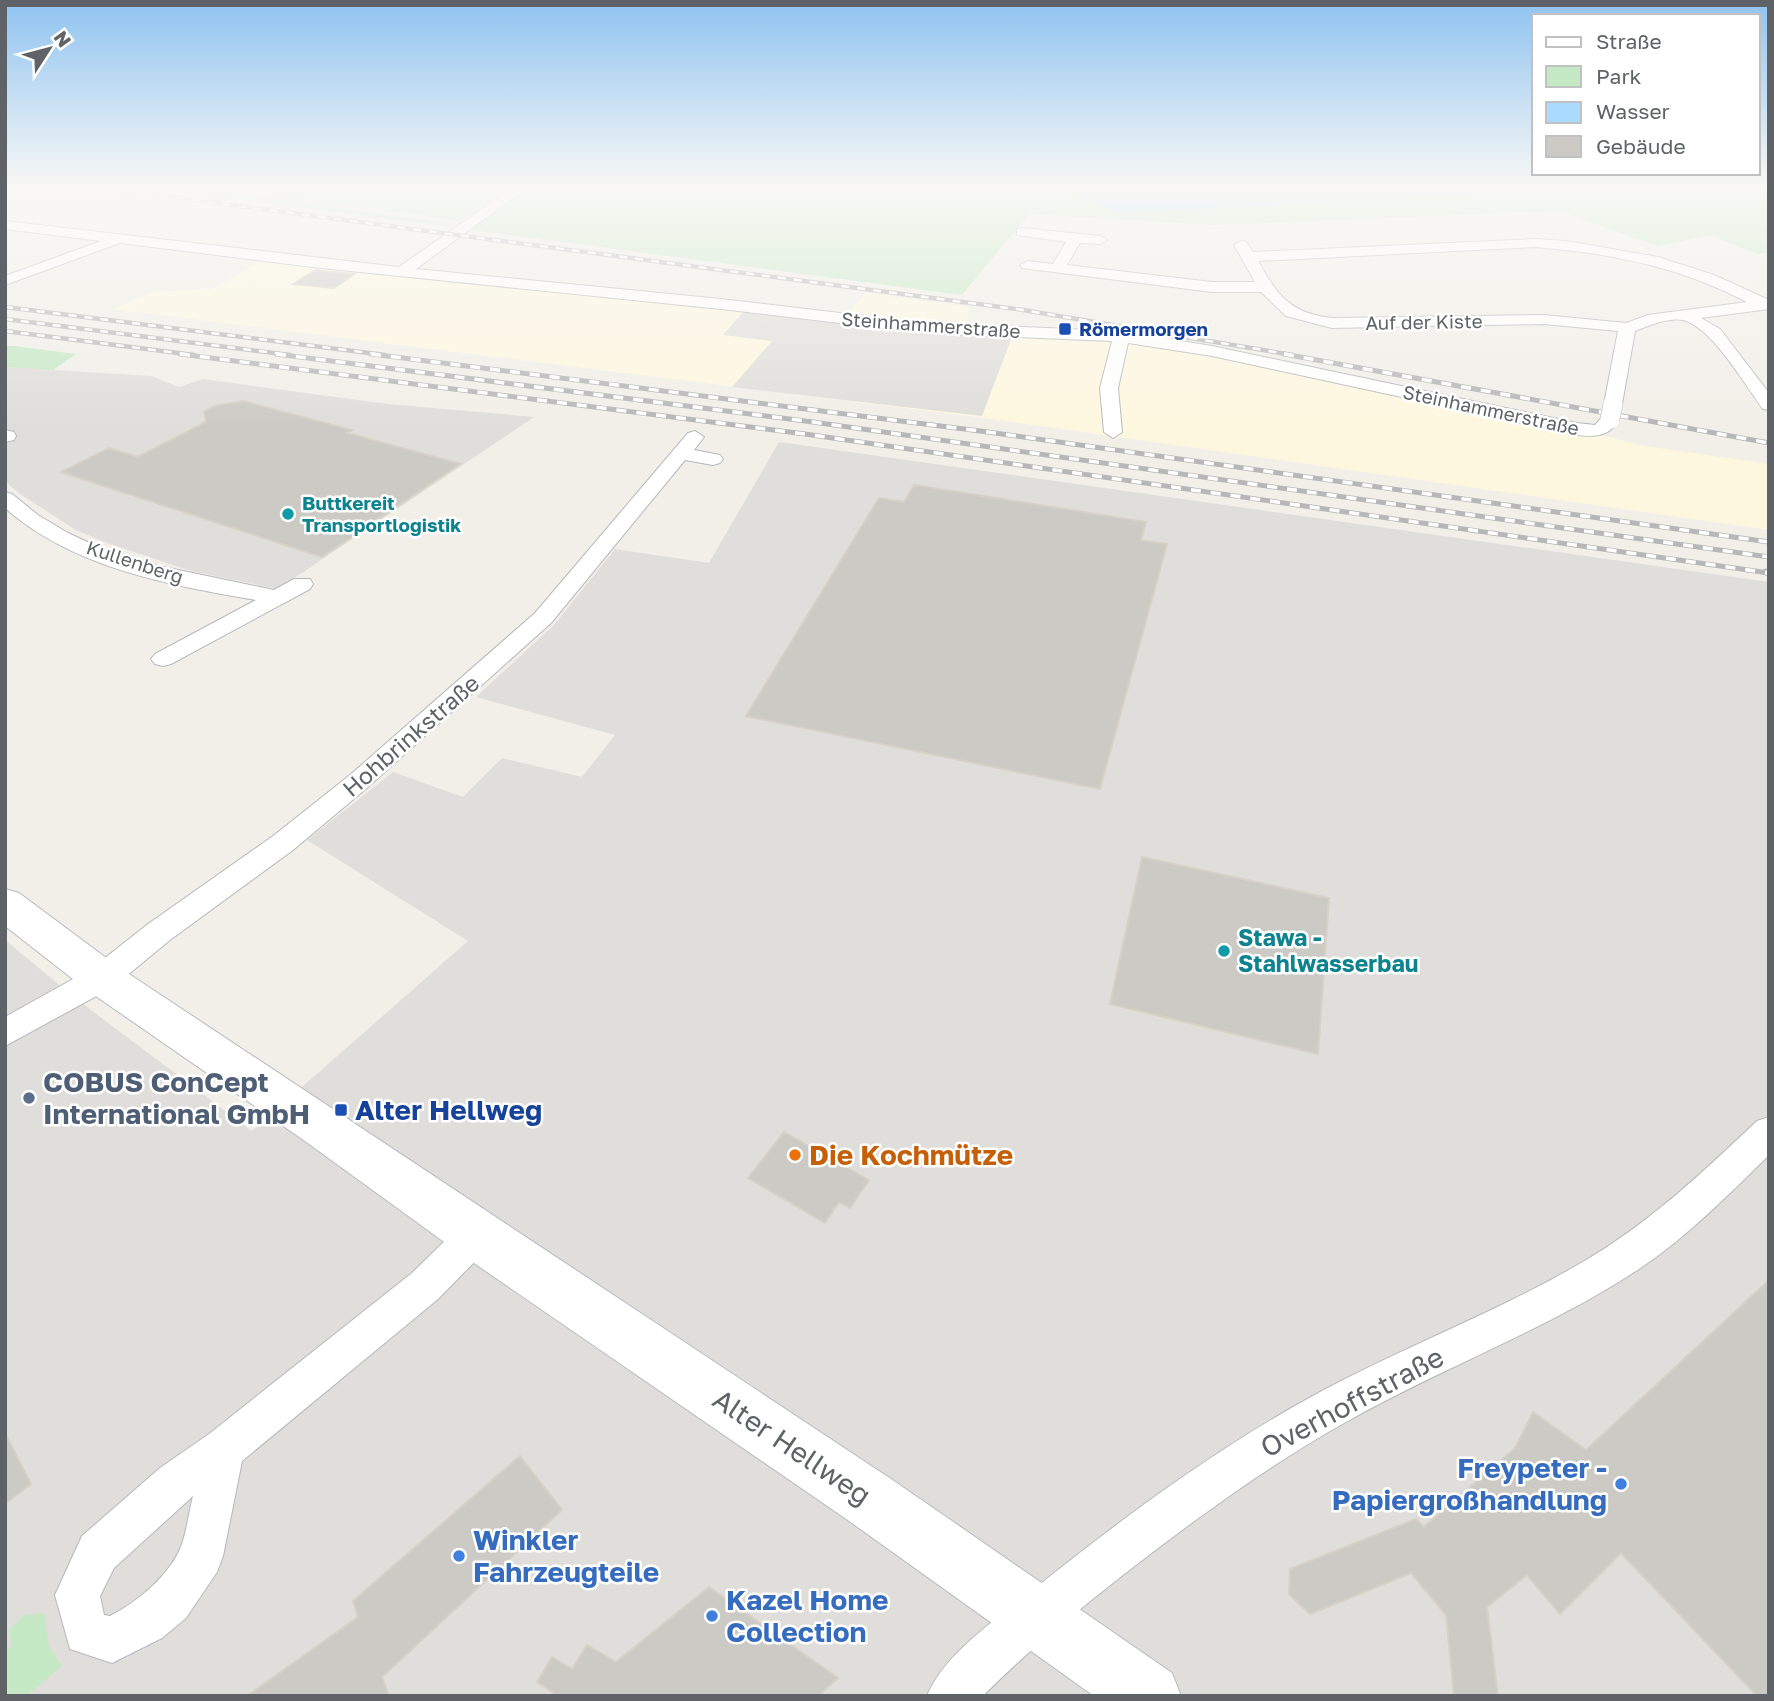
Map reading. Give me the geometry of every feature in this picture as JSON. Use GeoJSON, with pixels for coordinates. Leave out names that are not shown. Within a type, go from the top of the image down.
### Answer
{"type":"FeatureCollection","features":[{"type":"Feature","properties":{"kind":"street"},"geometry":{"type":"LineString","coordinates":[[5,281],[51,264]]}},
{"type":"Feature","properties":{"kind":"street","name":"Steinhammerstraße"},"geometry":{"type":"LineString","coordinates":[[334,264],[924,328],[1121,337],[1212,351],[1577,429],[1606,428],[1627,328]]}},
{"type":"Feature","properties":{"kind":"street"},"geometry":{"type":"LineString","coordinates":[[402,272],[413,264]]}},
{"type":"Feature","properties":{"kind":"street","name":"Auf der Kiste"},"geometry":{"type":"LineString","coordinates":[[1253,264],[1274,299],[1292,312],[1335,323],[1573,320],[1627,328]]}},
{"type":"Feature","properties":{"kind":"street","name":"Auf der Kiste"},"geometry":{"type":"LineString","coordinates":[[1673,264],[1698,272],[1766,304]]}},
{"type":"Feature","properties":{"kind":"street"},"geometry":{"type":"LineString","coordinates":[[1027,265],[1212,287],[1267,287]]}},
{"type":"Feature","properties":{"kind":"street"},"geometry":{"type":"LineString","coordinates":[[1627,328],[1648,320],[1766,304]]}},
{"type":"Feature","properties":{"kind":"street"},"geometry":{"type":"LineString","coordinates":[[1685,315],[1714,332],[1769,405]]}},
{"type":"Feature","properties":{"kind":"street"},"geometry":{"type":"LineString","coordinates":[[1113,432],[1109,388],[1121,337]]}},
{"type":"Feature","properties":{"kind":"street","name":"Hohbrinkstraße"},"geometry":{"type":"LineString","coordinates":[[102,978],[159,932],[283,843],[483,674],[543,618],[688,446],[713,459]]}},
{"type":"Feature","properties":{"kind":"street","name":"Kullenberg"},"geometry":{"type":"LineString","coordinates":[[5,498],[35,523],[95,551],[184,579],[276,597]]}},
{"type":"Feature","properties":{"kind":"street"},"geometry":{"type":"LineString","coordinates":[[163,659],[302,584]]}},
{"type":"Feature","properties":{"kind":"street","name":"Alter Hellweg"},"geometry":{"type":"LineString","coordinates":[[5,904],[102,978],[322,1126],[476,1235],[873,1502],[1149,1696]]}},
{"type":"Feature","properties":{"kind":"street"},"geometry":{"type":"LineString","coordinates":[[5,1033],[102,978]]}},
{"type":"Feature","properties":{"kind":"street","name":"Overhoffstraße"},"geometry":{"type":"LineString","coordinates":[[950,1696],[1034,1617],[1136,1537],[1232,1468],[1334,1406],[1543,1304],[1629,1255],[1674,1222],[1769,1132]]}},
{"type":"Feature","properties":{"kind":"street"},"geometry":{"type":"LineString","coordinates":[[224,1449],[425,1286],[476,1235]]}},
{"type":"Feature","properties":{"kind":"shaded area"},"geometry":{"type":"Polygon","coordinates":[[[256,264],[337,264],[843,319],[866,293],[969,307],[967,330],[1121,337],[1577,429],[1645,446],[1769,464],[1769,530],[985,418],[113,309],[152,292],[212,289],[256,264]]]}},
{"type":"Feature","properties":{"kind":"shaded area"},"geometry":{"type":"Polygon","coordinates":[[[744,311],[903,331],[1012,337],[982,416],[732,387],[772,341],[723,335],[744,311]]]}},
{"type":"Feature","properties":{"kind":"shaded area"},"geometry":{"type":"Polygon","coordinates":[[[5,367],[151,376],[179,387],[203,379],[388,404],[534,417],[278,589],[191,571],[107,543],[76,530],[20,494],[5,481],[5,367]]]}},
{"type":"Feature","properties":{"kind":"shaded area"},"geometry":{"type":"Polygon","coordinates":[[[779,442],[1769,582],[1769,1696],[5,1696],[5,940],[79,1001],[252,1131],[468,941],[307,840],[393,772],[463,797],[502,758],[582,777],[615,735],[476,697],[554,625],[615,549],[709,563],[779,442]]]}},
{"type":"Feature","properties":{"kind":"green space"},"geometry":{"type":"Polygon","coordinates":[[[731,264],[987,264],[962,295],[731,264]]]}},
{"type":"Feature","properties":{"kind":"green space"},"geometry":{"type":"Polygon","coordinates":[[[5,346],[76,354],[53,370],[5,367],[5,346]]]}},
{"type":"Feature","properties":{"kind":"green space"},"geometry":{"type":"Polygon","coordinates":[[[44,1613],[49,1647],[62,1666],[26,1696],[5,1696],[5,1651],[12,1646],[9,1630],[25,1615],[44,1613]]]}},
{"type":"Feature","properties":{"kind":"building"},"geometry":{"type":"Polygon","coordinates":[[[316,270],[354,274],[334,288],[293,284],[316,270]]]}},
{"type":"Feature","properties":{"kind":"building","name":"Buttkereit Transportlogistik"},"geometry":{"type":"Polygon","coordinates":[[[243,401],[352,430],[347,433],[460,464],[322,557],[61,472],[109,448],[138,457],[206,422],[204,412],[214,406],[243,401]]]}},
{"type":"Feature","properties":{"kind":"building"},"geometry":{"type":"Polygon","coordinates":[[[914,485],[1146,522],[1141,540],[1167,544],[1100,789],[746,716],[879,498],[904,502],[914,485]]]}},
{"type":"Feature","properties":{"kind":"building","name":"Stawa - Stahlwasserbau"},"geometry":{"type":"Polygon","coordinates":[[[1142,857],[1329,898],[1318,1054],[1110,1004],[1142,857]]]}},
{"type":"Feature","properties":{"kind":"building","name":"Die Kochmütze"},"geometry":{"type":"Polygon","coordinates":[[[784,1132],[869,1180],[850,1208],[839,1202],[825,1223],[748,1178],[784,1132]]]}},
{"type":"Feature","properties":{"kind":"building","name":"Freypeter - Papiergroßhandlung"},"geometry":{"type":"Polygon","coordinates":[[[1769,1280],[1769,1696],[1757,1696],[1621,1553],[1560,1614],[1527,1575],[1487,1607],[1498,1696],[1454,1696],[1446,1615],[1411,1573],[1310,1614],[1289,1594],[1290,1569],[1416,1519],[1424,1527],[1515,1448],[1533,1412],[1586,1450],[1769,1280]]]}},
{"type":"Feature","properties":{"kind":"building"},"geometry":{"type":"Polygon","coordinates":[[[5,1433],[31,1484],[5,1504],[5,1433]]]}},
{"type":"Feature","properties":{"kind":"building","name":"Winkler Fahrzeugteile"},"geometry":{"type":"Polygon","coordinates":[[[520,1456],[562,1510],[382,1677],[389,1696],[247,1696],[358,1617],[353,1601],[520,1456]]]}},
{"type":"Feature","properties":{"kind":"building","name":"Kazel Home Collection"},"geometry":{"type":"Polygon","coordinates":[[[709,1587],[838,1678],[818,1696],[558,1696],[537,1682],[552,1657],[572,1669],[587,1645],[616,1662],[709,1587]]]}},
{"type":"Feature","properties":{"kind":"railway"},"geometry":{"type":"LineString","coordinates":[[679,264],[1023,310],[1293,355]]}},
{"type":"Feature","properties":{"kind":"railway"},"geometry":{"type":"LineString","coordinates":[[5,307],[385,355]]}},
{"type":"Feature","properties":{"kind":"railway"},"geometry":{"type":"LineString","coordinates":[[5,319],[290,355]]}},
{"type":"Feature","properties":{"kind":"railway"},"geometry":{"type":"LineString","coordinates":[[5,331],[194,355]]}},
{"type":"Feature","properties":{"kind":"railway"},"geometry":{"type":"LineString","coordinates":[[180,354],[805,434],[1769,573],[1766,572]]}},
{"type":"Feature","properties":{"kind":"railway"},"geometry":{"type":"LineString","coordinates":[[276,354],[813,422],[1769,557]]}},
{"type":"Feature","properties":{"kind":"railway"},"geometry":{"type":"LineString","coordinates":[[371,354],[988,432],[1769,542]]}},
{"type":"Feature","properties":{"kind":"railway"},"geometry":{"type":"LineString","coordinates":[[1284,354],[1769,443]]}},
{"type":"Feature","properties":{"kind":"place","name":"Römermorgen"},"geometry":{"type":"Point","coordinates":[1065,329]}},
{"type":"Feature","properties":{"kind":"place","name":"Buttkereit Transportlogistik"},"geometry":{"type":"Point","coordinates":[288,514]}},
{"type":"Feature","properties":{"kind":"place","name":"Stawa - Stahlwasserbau"},"geometry":{"type":"Point","coordinates":[1224,951]}},
{"type":"Feature","properties":{"kind":"place","name":"COBUS ConCept International GmbH"},"geometry":{"type":"Point","coordinates":[29,1098]}},
{"type":"Feature","properties":{"kind":"place","name":"Alter Hellweg"},"geometry":{"type":"Point","coordinates":[341,1110]}},
{"type":"Feature","properties":{"kind":"place","name":"Die Kochmütze"},"geometry":{"type":"Point","coordinates":[795,1155]}},
{"type":"Feature","properties":{"kind":"place","name":"Freypeter - Papiergroßhandlung"},"geometry":{"type":"Point","coordinates":[1621,1484]}},
{"type":"Feature","properties":{"kind":"place","name":"Winkler Fahrzeugteile"},"geometry":{"type":"Point","coordinates":[459,1556]}},
{"type":"Feature","properties":{"kind":"place","name":"Kazel Home Collection"},"geometry":{"type":"Point","coordinates":[712,1616]}}]}
